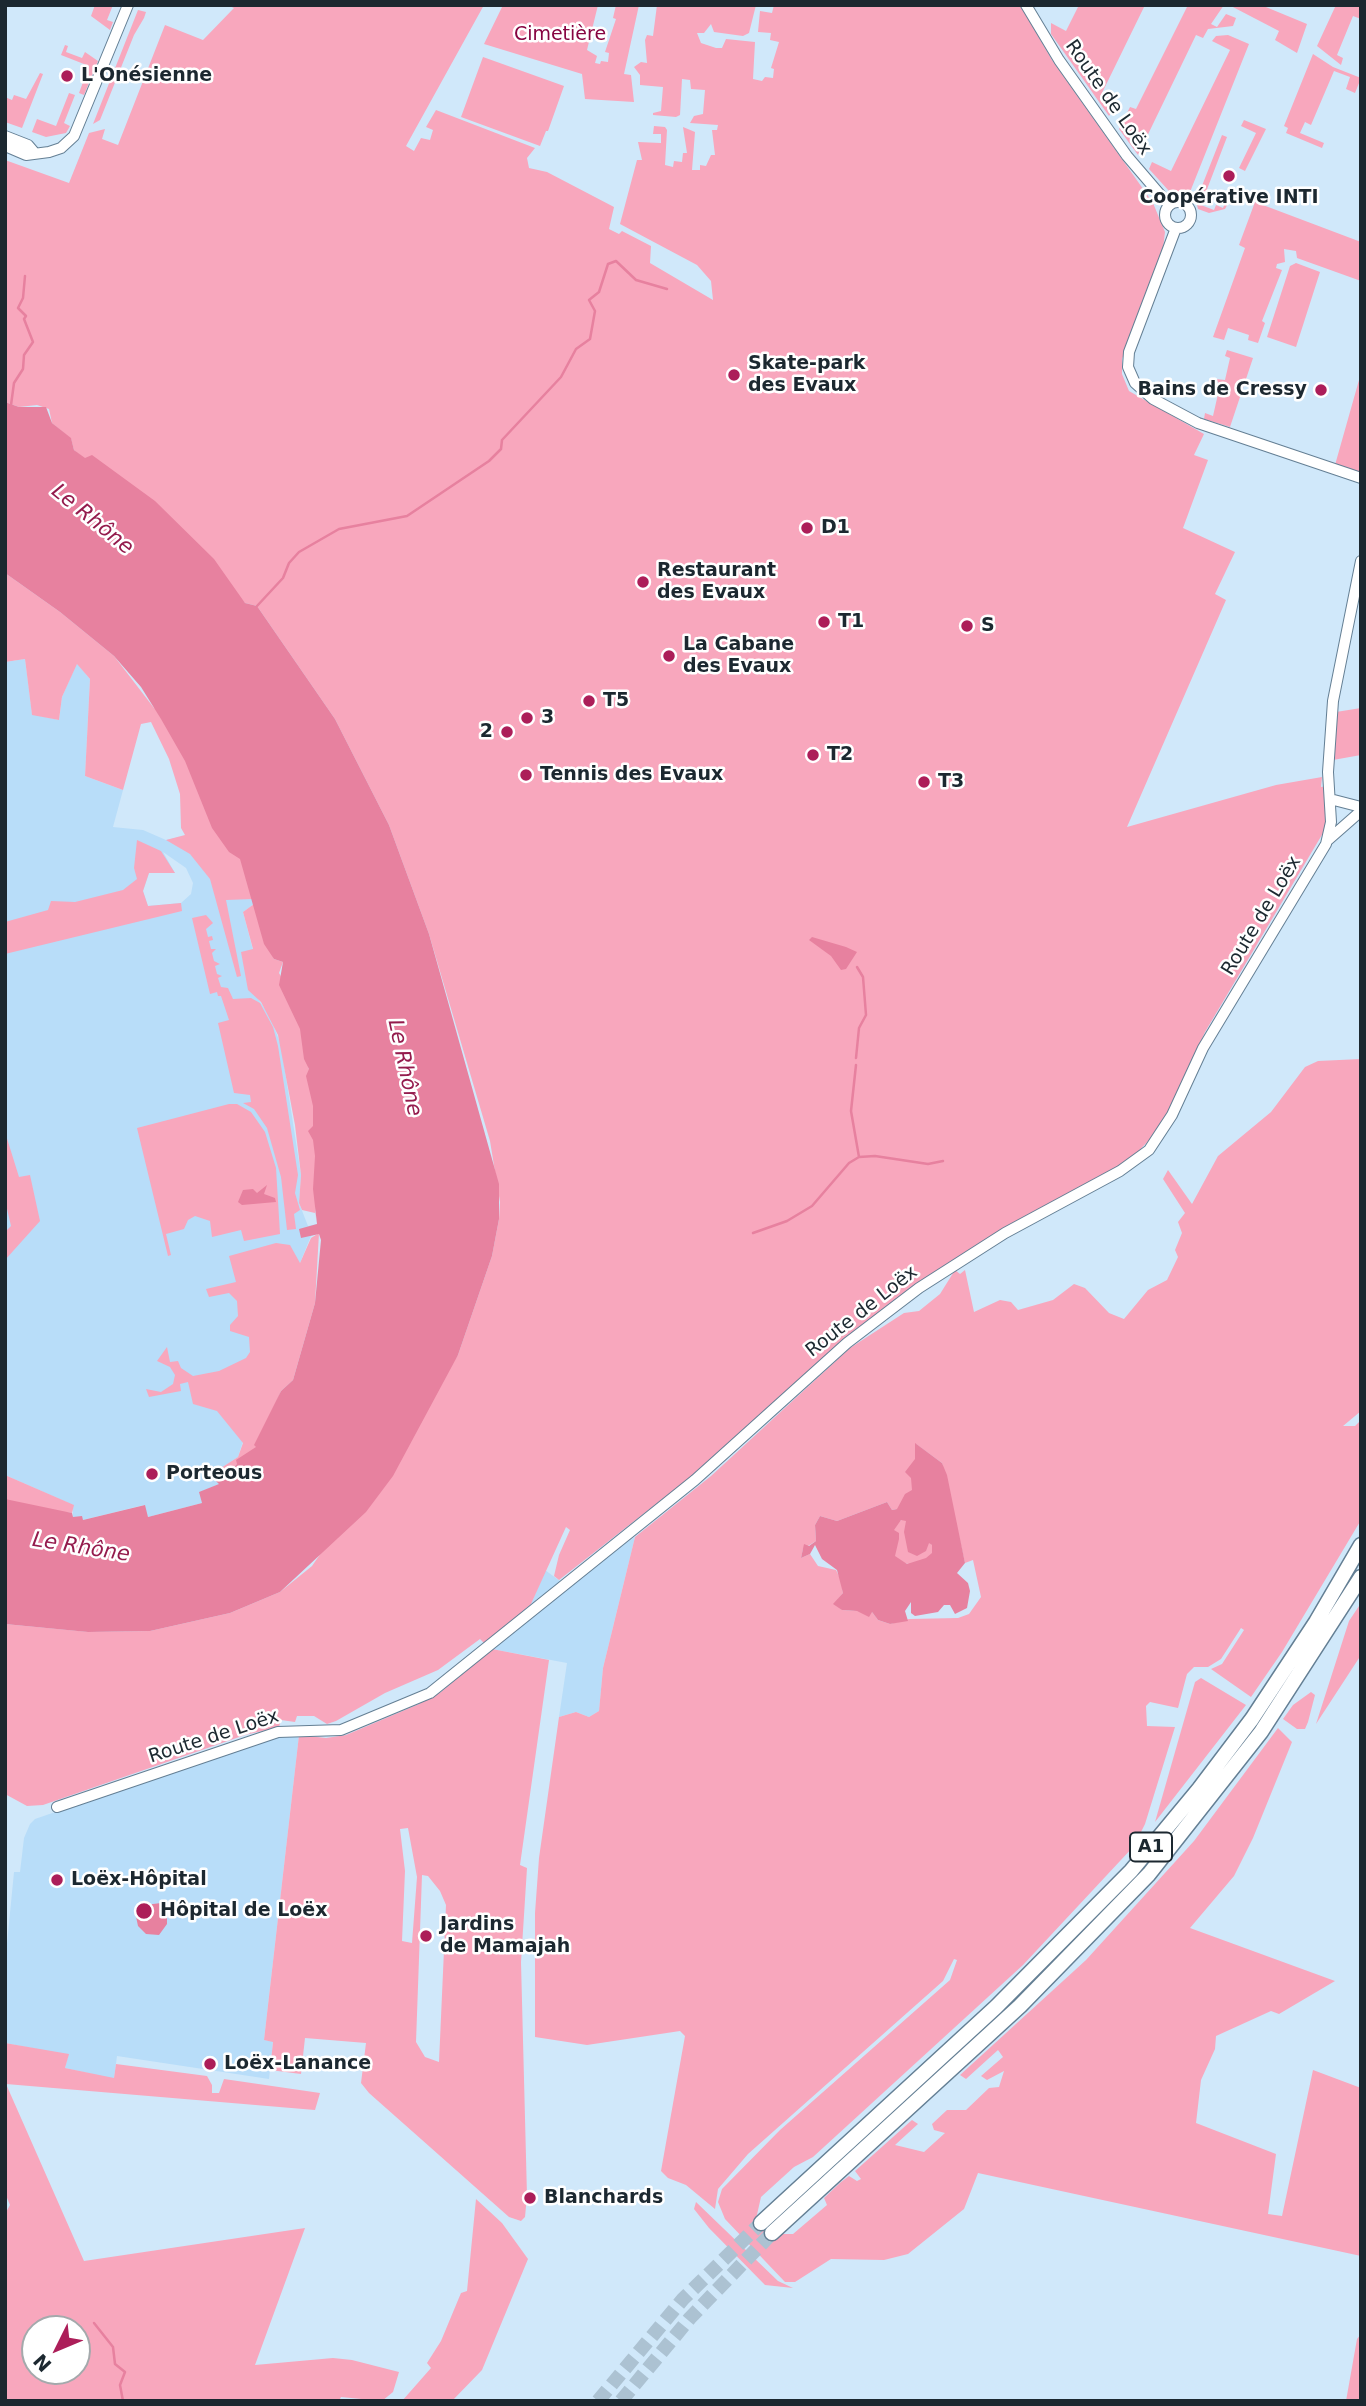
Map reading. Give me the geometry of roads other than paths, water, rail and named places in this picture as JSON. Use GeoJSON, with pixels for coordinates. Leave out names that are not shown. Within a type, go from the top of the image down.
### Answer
{"type":"FeatureCollection","features":[{"type":"Feature","properties":{"kind":"highway","name":"A1"},"geometry":{"type":"LineString","coordinates":[[761,2223],[996,2007],[1131,1871],[1199,1789],[1252,1719],[1316,1622],[1361,1545]]}},
{"type":"Feature","properties":{"kind":"highway","name":"A1"},"geometry":{"type":"LineString","coordinates":[[772,2233],[1020,2006],[1149,1874],[1262,1732],[1361,1577]]}},
{"type":"Feature","properties":{"kind":"street"},"geometry":{"type":"LineString","coordinates":[[5,146],[26,155],[61,148],[77,133],[128,5]]}},
{"type":"Feature","properties":{"kind":"street","name":"Route de Loëx"},"geometry":{"type":"LineString","coordinates":[[1026,5],[1059,60],[1128,156],[1169,205]]}},
{"type":"Feature","properties":{"kind":"street"},"geometry":{"type":"LineString","coordinates":[[5,136],[28,145],[34,152]]}},
{"type":"Feature","properties":{"kind":"street"},"geometry":{"type":"LineString","coordinates":[[1183,202],[1191,211],[1187,225],[1176,228],[1166,220],[1169,205],[1183,202]]}},
{"type":"Feature","properties":{"kind":"street"},"geometry":{"type":"LineString","coordinates":[[1176,228],[1129,352],[1128,367],[1135,383],[1153,399],[1198,423],[1361,478]]}},
{"type":"Feature","properties":{"kind":"street","name":"Route de Loëx"},"geometry":{"type":"LineString","coordinates":[[58,1807],[278,1732],[341,1730],[430,1693],[695,1480],[838,1351],[919,1288],[1005,1233],[1138,1160],[1164,1130],[1203,1048],[1326,844],[1331,822],[1328,772],[1333,701],[1361,561]]}},
{"type":"Feature","properties":{"kind":"street"},"geometry":{"type":"LineString","coordinates":[[1330,799],[1361,809]]}},
{"type":"Feature","properties":{"kind":"street"},"geometry":{"type":"LineString","coordinates":[[1326,844],[1361,809]]}},
{"type":"Feature","properties":{"kind":"water","name":"Le Rhône"},"geometry":{"type":"Polygon","coordinates":[[[5,402],[19,407],[46,407],[52,423],[71,438],[74,450],[85,458],[92,455],[155,501],[214,559],[245,603],[257,606],[335,719],[389,825],[429,934],[499,1184],[499,1219],[492,1256],[458,1355],[393,1476],[366,1512],[280,1592],[230,1613],[150,1631],[88,1632],[5,1624],[5,1499],[72,1513],[73,1517],[82,1516],[83,1520],[145,1505],[148,1517],[202,1503],[199,1492],[219,1484],[213,1478],[227,1469],[230,1471],[237,1464],[236,1460],[256,1447],[254,1445],[281,1391],[293,1380],[315,1303],[321,1240],[319,1234],[301,1238],[299,1229],[317,1224],[313,1189],[315,1156],[313,1140],[308,1131],[313,1126],[313,1106],[306,1076],[309,1069],[304,1059],[300,1029],[279,985],[283,962],[274,959],[264,944],[240,859],[229,852],[212,828],[185,761],[161,719],[141,687],[114,656],[60,612],[5,573],[5,402]]]}},
{"type":"Feature","properties":{"kind":"water"},"geometry":{"type":"Polygon","coordinates":[[[812,937],[857,952],[846,969],[841,970],[831,956],[809,940],[812,937]]]}},
{"type":"Feature","properties":{"kind":"water"},"geometry":{"type":"Polygon","coordinates":[[[267,1185],[264,1194],[275,1198],[276,1202],[242,1205],[238,1202],[243,1190],[253,1189],[257,1193],[267,1185]]]}},
{"type":"Feature","properties":{"kind":"water"},"geometry":{"type":"Polygon","coordinates":[[[915,1443],[942,1463],[947,1475],[965,1563],[957,1573],[968,1583],[970,1591],[967,1608],[955,1614],[950,1605],[944,1605],[938,1612],[915,1616],[911,1613],[911,1602],[905,1611],[908,1621],[890,1624],[878,1620],[872,1612],[869,1617],[857,1611],[842,1610],[833,1604],[843,1593],[837,1570],[822,1559],[815,1545],[810,1554],[801,1558],[804,1544],[809,1546],[816,1541],[815,1525],[820,1516],[837,1521],[887,1502],[892,1510],[897,1509],[905,1494],[912,1490],[911,1478],[905,1472],[915,1459],[915,1443]],[[901,1520],[894,1530],[899,1533],[895,1556],[907,1564],[926,1558],[932,1553],[932,1545],[929,1543],[926,1551],[917,1556],[908,1552],[904,1532],[906,1521],[901,1520]]]}},
{"type":"Feature","properties":{"kind":"water"},"geometry":{"type":"Polygon","coordinates":[[[161,1903],[167,1914],[167,1924],[159,1935],[146,1934],[138,1926],[135,1912],[145,1905],[161,1903]]]}},
{"type":"Feature","properties":{"kind":"waterway"},"geometry":{"type":"LineString","coordinates":[[257,606],[283,578],[289,563],[299,552],[339,529],[407,516],[489,461],[501,449],[502,440],[561,377],[576,349],[590,339],[595,311],[589,300],[599,292],[608,264],[616,261],[636,280],[667,289]]}},
{"type":"Feature","properties":{"kind":"waterway"},"geometry":{"type":"LineString","coordinates":[[11,405],[14,383],[23,369],[24,355],[33,342],[24,319],[26,316],[18,308],[23,298],[25,276]]}},
{"type":"Feature","properties":{"kind":"waterway"},"geometry":{"type":"LineString","coordinates":[[856,1058],[859,1028],[866,1015],[863,977],[857,967]]}},
{"type":"Feature","properties":{"kind":"waterway"},"geometry":{"type":"LineString","coordinates":[[856,1065],[851,1111],[859,1157]]}},
{"type":"Feature","properties":{"kind":"waterway"},"geometry":{"type":"LineString","coordinates":[[753,1233],[787,1221],[812,1206],[849,1163],[859,1157],[875,1156],[928,1164],[943,1161]]}},
{"type":"Feature","properties":{"kind":"waterway"},"geometry":{"type":"LineString","coordinates":[[94,2323],[113,2347],[115,2364],[125,2372],[120,2385],[123,2401]]}},
{"type":"Feature","properties":{"kind":"tunnel"},"geometry":{"type":"LineString","coordinates":[[598,2401],[683,2299],[761,2223]]}},
{"type":"Feature","properties":{"kind":"tunnel"},"geometry":{"type":"LineString","coordinates":[[621,2401],[690,2318],[772,2233]]}},
{"type":"Feature","properties":{"kind":"place","name":"L'Onésienne"},"geometry":{"type":"Point","coordinates":[67,76]}},
{"type":"Feature","properties":{"kind":"place","name":"Coopérative INTI"},"geometry":{"type":"Point","coordinates":[1229,176]}},
{"type":"Feature","properties":{"kind":"place","name":"Skate-park des Evaux"},"geometry":{"type":"Point","coordinates":[734,375]}},
{"type":"Feature","properties":{"kind":"place","name":"Bains de Cressy"},"geometry":{"type":"Point","coordinates":[1321,390]}},
{"type":"Feature","properties":{"kind":"place","name":"D1"},"geometry":{"type":"Point","coordinates":[807,528]}},
{"type":"Feature","properties":{"kind":"place","name":"Restaurant des Evaux"},"geometry":{"type":"Point","coordinates":[643,582]}},
{"type":"Feature","properties":{"kind":"place","name":"T1"},"geometry":{"type":"Point","coordinates":[824,622]}},
{"type":"Feature","properties":{"kind":"place","name":"S"},"geometry":{"type":"Point","coordinates":[967,626]}},
{"type":"Feature","properties":{"kind":"place","name":"La Cabane des Evaux"},"geometry":{"type":"Point","coordinates":[669,656]}},
{"type":"Feature","properties":{"kind":"place","name":"T5"},"geometry":{"type":"Point","coordinates":[589,701]}},
{"type":"Feature","properties":{"kind":"place","name":"3"},"geometry":{"type":"Point","coordinates":[527,718]}},
{"type":"Feature","properties":{"kind":"place","name":"2"},"geometry":{"type":"Point","coordinates":[507,732]}},
{"type":"Feature","properties":{"kind":"place","name":"T2"},"geometry":{"type":"Point","coordinates":[813,755]}},
{"type":"Feature","properties":{"kind":"place","name":"Tennis des Evaux"},"geometry":{"type":"Point","coordinates":[526,775]}},
{"type":"Feature","properties":{"kind":"place","name":"T3"},"geometry":{"type":"Point","coordinates":[924,782]}},
{"type":"Feature","properties":{"kind":"place","name":"Porteous"},"geometry":{"type":"Point","coordinates":[152,1474]}},
{"type":"Feature","properties":{"kind":"place","name":"Loëx-Hôpital"},"geometry":{"type":"Point","coordinates":[57,1880]}},
{"type":"Feature","properties":{"kind":"place","name":"Hôpital de Loëx"},"geometry":{"type":"Point","coordinates":[144,1911]}},
{"type":"Feature","properties":{"kind":"place","name":"Jardins de Mamajah"},"geometry":{"type":"Point","coordinates":[426,1936]}},
{"type":"Feature","properties":{"kind":"place","name":"Loëx-Lanance"},"geometry":{"type":"Point","coordinates":[210,2064]}},
{"type":"Feature","properties":{"kind":"place","name":"Blanchards"},"geometry":{"type":"Point","coordinates":[530,2198]}},
{"type":"Feature","properties":{"kind":"park label","name":"Cimetière"},"geometry":{"type":"Point","coordinates":[560,35]}}]}
